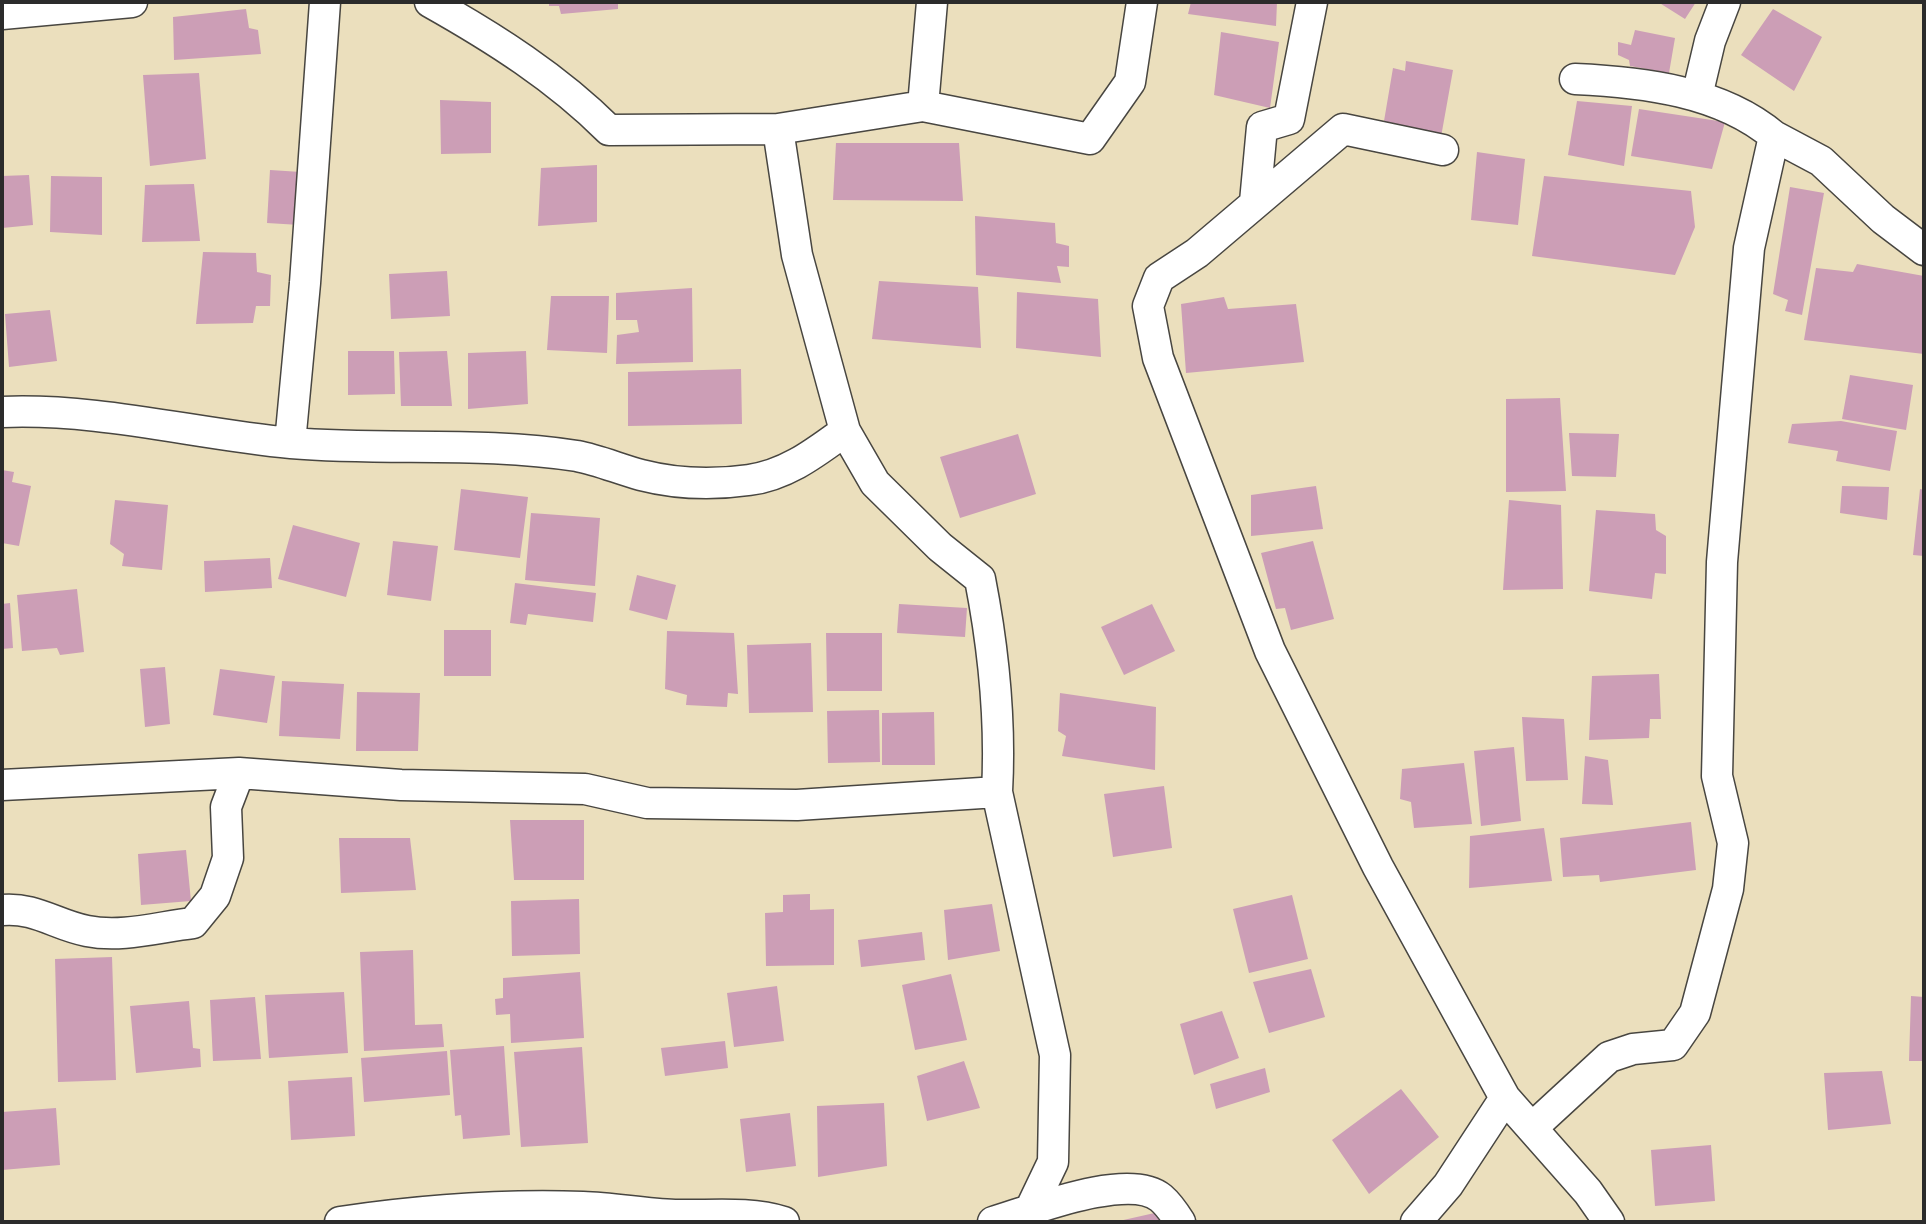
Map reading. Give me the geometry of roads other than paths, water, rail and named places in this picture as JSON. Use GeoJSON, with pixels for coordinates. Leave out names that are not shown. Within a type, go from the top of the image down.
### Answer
{"type":"FeatureCollection","features":[{"type":"Feature","properties":{"kind":"street"},"geometry":{"type":"LineString","coordinates":[[2,14],[132,2]]}},
{"type":"Feature","properties":{"kind":"street"},"geometry":{"type":"LineString","coordinates":[[290,443],[325,2]]}},
{"type":"Feature","properties":{"kind":"street"},"geometry":{"type":"LineString","coordinates":[[430,2],[483,32],[577,98],[609,130],[778,129],[923,106],[1090,139],[1130,82],[1142,2]]}},
{"type":"Feature","properties":{"kind":"street"},"geometry":{"type":"LineString","coordinates":[[923,106],[932,2]]}},
{"type":"Feature","properties":{"kind":"street"},"geometry":{"type":"LineString","coordinates":[[1255,202],[1262,127],[1289,119],[1312,2]]}},
{"type":"Feature","properties":{"kind":"street"},"geometry":{"type":"LineString","coordinates":[[1697,96],[1710,41],[1725,2]]}},
{"type":"Feature","properties":{"kind":"street"},"geometry":{"type":"LineString","coordinates":[[1575,79],[1608,81],[1697,96],[1751,116],[1774,136],[1821,161],[1883,219],[1924,250]]}},
{"type":"Feature","properties":{"kind":"street"},"geometry":{"type":"LineString","coordinates":[[778,129],[797,255],[845,431],[875,483],[940,547],[980,579],[993,644],[1000,730],[997,792],[1055,1055],[1053,1162],[1030,1210]]}},
{"type":"Feature","properties":{"kind":"street"},"geometry":{"type":"LineString","coordinates":[[1443,150],[1343,129],[1197,253],[1159,278],[1148,306],[1158,358],[1270,651],[1378,867],[1505,1098],[1588,1192],[1609,1222]]}},
{"type":"Feature","properties":{"kind":"street"},"geometry":{"type":"LineString","coordinates":[[1533,1127],[1609,1057],[1633,1049],[1673,1045],[1695,1013],[1715,945],[1728,889],[1733,843],[1717,776],[1722,562],[1749,248],[1774,136]]}},
{"type":"Feature","properties":{"kind":"street"},"geometry":{"type":"LineString","coordinates":[[2,412],[65,411],[290,443],[494,449],[578,457],[644,476],[693,483],[752,480],[801,464],[845,431]]}},
{"type":"Feature","properties":{"kind":"street"},"geometry":{"type":"LineString","coordinates":[[2,785],[239,773],[401,785],[585,789],[662,803],[797,805],[997,792]]}},
{"type":"Feature","properties":{"kind":"street"},"geometry":{"type":"LineString","coordinates":[[2,910],[21,908],[85,931],[126,934],[193,923],[215,896],[228,858],[226,807],[239,773]]}},
{"type":"Feature","properties":{"kind":"street"},"geometry":{"type":"LineString","coordinates":[[1416,1222],[1448,1185],[1505,1098]]}},
{"type":"Feature","properties":{"kind":"street"},"geometry":{"type":"LineString","coordinates":[[993,1222],[1094,1190],[1142,1192],[1159,1196],[1180,1222]]}},
{"type":"Feature","properties":{"kind":"street"},"geometry":{"type":"LineString","coordinates":[[340,1222],[416,1211],[493,1206],[613,1208],[672,1218],[762,1215],[784,1222]]}}]}
